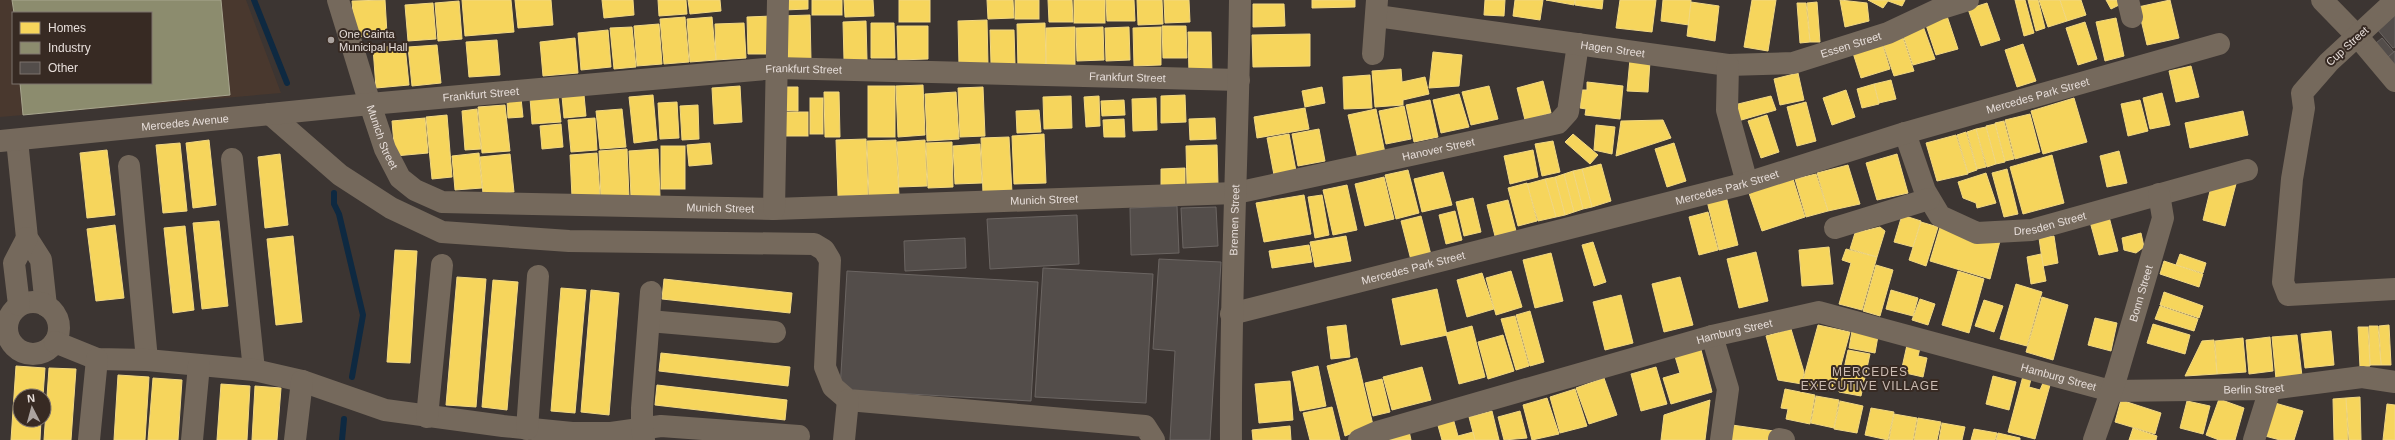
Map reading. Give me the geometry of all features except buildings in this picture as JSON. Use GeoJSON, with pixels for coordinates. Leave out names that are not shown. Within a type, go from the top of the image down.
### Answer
{"type":"FeatureCollection","features":[{"type":"Feature","properties":{"kind":"street","name":"Munich Street"},"geometry":{"type":"LineString","coordinates":[[338,0],[385,149],[400,178],[415,190],[442,202],[774,209],[1236,193]]}},
{"type":"Feature","properties":{"kind":"street"},"geometry":{"type":"LineString","coordinates":[[774,209],[778,0]]}},
{"type":"Feature","properties":{"kind":"street","name":"Bremen Street"},"geometry":{"type":"LineString","coordinates":[[1231,440],[1230,314],[1236,193],[1240,0]]}},
{"type":"Feature","properties":{"kind":"street","name":"Essen Street"},"geometry":{"type":"LineString","coordinates":[[1728,64],[1793,63],[1888,33],[1940,5],[1968,0]]}},
{"type":"Feature","properties":{"kind":"street"},"geometry":{"type":"LineString","coordinates":[[2322,0],[2358,37],[2395,80]]}},
{"type":"Feature","properties":{"kind":"street","name":"Cup Street"},"geometry":{"type":"LineString","coordinates":[[2395,1],[2358,37],[2329,62],[2302,93],[2304,108],[2292,179],[2283,282],[2284,289],[2288,295],[2395,289]]}},
{"type":"Feature","properties":{"kind":"street","name":"Hagen Street"},"geometry":{"type":"LineString","coordinates":[[1373,54],[1377,8],[1578,44],[1728,64]]}},
{"type":"Feature","properties":{"kind":"street","name":"Hanover Street"},"geometry":{"type":"LineString","coordinates":[[1236,193],[1558,123],[1568,112],[1578,44]]}},
{"type":"Feature","properties":{"kind":"street","name":"Mercedes Park Street"},"geometry":{"type":"LineString","coordinates":[[1230,314],[1747,183],[1905,134],[2219,44]]}},
{"type":"Feature","properties":{"kind":"street"},"geometry":{"type":"LineString","coordinates":[[1728,64],[1727,110],[1747,183]]}},
{"type":"Feature","properties":{"kind":"street","name":"Frankfurt Street"},"geometry":{"type":"LineString","coordinates":[[370,104],[777,68],[1239,80]]}},
{"type":"Feature","properties":{"kind":"street","name":"Mercedes Avenue"},"geometry":{"type":"LineString","coordinates":[[8,141],[370,104]]}},
{"type":"Feature","properties":{"kind":"street"},"geometry":{"type":"LineString","coordinates":[[270,114],[340,175],[390,208],[442,232],[569,242],[814,244],[824,250],[830,260],[825,367],[833,387],[848,400],[1145,426],[1154,440]]}},
{"type":"Feature","properties":{"kind":"street","name":"Dresden Street"},"geometry":{"type":"LineString","coordinates":[[1905,134],[1924,192],[1940,216],[1977,233],[2032,230],[2247,170]]}},
{"type":"Feature","properties":{"kind":"street"},"geometry":{"type":"LineString","coordinates":[[8,141],[27,238],[41,260],[46,306]]}},
{"type":"Feature","properties":{"kind":"street"},"geometry":{"type":"LineString","coordinates":[[232,159],[254,370]]}},
{"type":"Feature","properties":{"kind":"street"},"geometry":{"type":"LineString","coordinates":[[129,166],[147,360]]}},
{"type":"Feature","properties":{"kind":"street","name":"Bonn Street"},"geometry":{"type":"LineString","coordinates":[[2094,440],[2111,391],[2163,218],[2163,208],[2159,194]]}},
{"type":"Feature","properties":{"kind":"street"},"geometry":{"type":"LineString","coordinates":[[1835,228],[1929,199]]}},
{"type":"Feature","properties":{"kind":"street"},"geometry":{"type":"LineString","coordinates":[[19,306],[14,263],[27,238]]}},
{"type":"Feature","properties":{"kind":"street"},"geometry":{"type":"LineString","coordinates":[[427,417],[442,264]]}},
{"type":"Feature","properties":{"kind":"street"},"geometry":{"type":"LineString","coordinates":[[527,429],[538,276]]}},
{"type":"Feature","properties":{"kind":"street"},"geometry":{"type":"LineString","coordinates":[[643,435],[648,321],[651,292]]}},
{"type":"Feature","properties":{"kind":"street"},"geometry":{"type":"LineString","coordinates":[[32,302],[46,306],[54,312],[58,322],[59,332],[55,342],[46,350],[34,354],[21,352],[6,346],[6,330],[9,316],[19,306],[32,302]]}},
{"type":"Feature","properties":{"kind":"street","name":"Hamburg Street"},"geometry":{"type":"LineString","coordinates":[[1359,440],[1377,432],[1712,336],[1819,312],[2111,391]]}},
{"type":"Feature","properties":{"kind":"street"},"geometry":{"type":"LineString","coordinates":[[648,321],[775,332]]}},
{"type":"Feature","properties":{"kind":"street"},"geometry":{"type":"LineString","coordinates":[[1712,336],[1728,388],[1721,440]]}},
{"type":"Feature","properties":{"kind":"street"},"geometry":{"type":"LineString","coordinates":[[55,342],[97,359],[147,360],[254,370],[302,382],[385,410],[427,417],[502,433],[527,429],[643,435],[661,426],[799,436]]}},
{"type":"Feature","properties":{"kind":"street"},"geometry":{"type":"LineString","coordinates":[[89,440],[97,359]]}},
{"type":"Feature","properties":{"kind":"street"},"geometry":{"type":"LineString","coordinates":[[192,440],[199,365]]}},
{"type":"Feature","properties":{"kind":"street","name":"Berlin Street"},"geometry":{"type":"LineString","coordinates":[[2111,391],[2270,389],[2362,377],[2395,382]]}},
{"type":"Feature","properties":{"kind":"street"},"geometry":{"type":"LineString","coordinates":[[295,440],[302,382]]}},
{"type":"Feature","properties":{"kind":"street"},"geometry":{"type":"LineString","coordinates":[[2254,440],[2270,389]]}},
{"type":"Feature","properties":{"kind":"street"},"geometry":{"type":"LineString","coordinates":[[844,440],[848,400]]}},
{"type":"Feature","properties":{"kind":"shaded area"},"geometry":{"type":"Polygon","coordinates":[[[0,0],[246,0],[281,93],[0,117],[0,0]]]}},
{"type":"Feature","properties":{"kind":"waterway"},"geometry":{"type":"LineString","coordinates":[[254,0],[287,83]]}},
{"type":"Feature","properties":{"kind":"waterway"},"geometry":{"type":"LineString","coordinates":[[334,193],[334,204],[339,214],[363,315],[352,377]]}},
{"type":"Feature","properties":{"kind":"waterway"},"geometry":{"type":"LineString","coordinates":[[342,440],[344,419]]}},
{"type":"Feature","properties":{"kind":"place","name":"One Cainta Municipal Hall"},"geometry":{"type":"Point","coordinates":[331,40]}},
{"type":"Feature","properties":{"kind":"district","name":"MERCEDES EXECUTIVE VILLAGE"},"geometry":{"type":"Point","coordinates":[1870,379]}}]}
